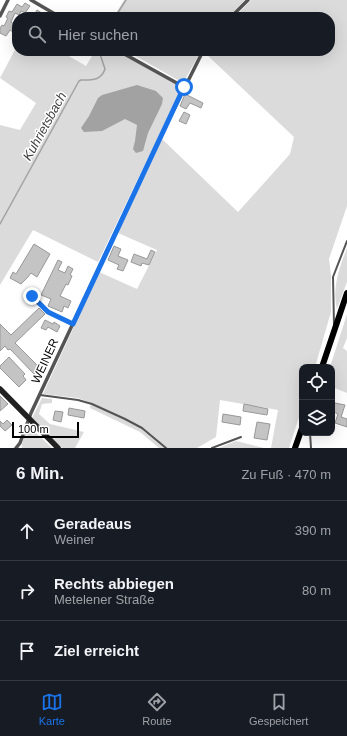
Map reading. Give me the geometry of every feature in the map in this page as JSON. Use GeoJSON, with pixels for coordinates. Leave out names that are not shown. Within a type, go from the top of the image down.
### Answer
{"type":"FeatureCollection","features":[{"type":"Feature","properties":{"kind":"highway"},"geometry":{"type":"LineString","coordinates":[[323,364],[347,293]]}},
{"type":"Feature","properties":{"kind":"highway"},"geometry":{"type":"LineString","coordinates":[[295,448],[299,436]]}},
{"type":"Feature","properties":{"kind":"main road"},"geometry":{"type":"LineString","coordinates":[[0,388],[58,448]]}},
{"type":"Feature","properties":{"kind":"street"},"geometry":{"type":"LineString","coordinates":[[0,16],[8,0]]}},
{"type":"Feature","properties":{"kind":"street"},"geometry":{"type":"LineString","coordinates":[[32,0],[52,12]]}},
{"type":"Feature","properties":{"kind":"street"},"geometry":{"type":"LineString","coordinates":[[236,12],[248,0]]}},
{"type":"Feature","properties":{"kind":"street"},"geometry":{"type":"LineString","coordinates":[[128,56],[184,87]]}},
{"type":"Feature","properties":{"kind":"street","name":"WEINER"},"geometry":{"type":"LineString","coordinates":[[16,448],[20,443],[40,395],[184,87],[200,56]]}},
{"type":"Feature","properties":{"kind":"street"},"geometry":{"type":"LineString","coordinates":[[32,296],[48,312],[73,324]]}},
{"type":"Feature","properties":{"kind":"lane"},"geometry":{"type":"LineString","coordinates":[[334,331],[334,277],[347,241]]}},
{"type":"Feature","properties":{"kind":"lane"},"geometry":{"type":"LineString","coordinates":[[40,395],[78,400],[92,404],[142,428],[166,448]]}},
{"type":"Feature","properties":{"kind":"lane"},"geometry":{"type":"LineString","coordinates":[[310,436],[311,448]]}},
{"type":"Feature","properties":{"kind":"lane"},"geometry":{"type":"LineString","coordinates":[[212,448],[241,437]]}},
{"type":"Feature","properties":{"kind":"shaded area"},"geometry":{"type":"Polygon","coordinates":[[[124,0],[245,0],[233,12],[117,12],[124,0]]]}},
{"type":"Feature","properties":{"kind":"shaded area"},"geometry":{"type":"Polygon","coordinates":[[[251,0],[347,0],[347,206],[329,259],[331,275],[331,312],[316,364],[299,364],[299,417],[289,448],[271,448],[278,410],[220,400],[216,437],[197,448],[159,448],[140,432],[90,408],[91,403],[78,398],[43,394],[99,272],[137,289],[157,250],[118,233],[162,139],[238,212],[290,154],[294,137],[208,56],[335,56],[335,12],[240,12],[251,0]]]}},
{"type":"Feature","properties":{"kind":"shaded area"},"geometry":{"type":"Polygon","coordinates":[[[12,55],[69,56],[86,66],[92,56],[126,56],[182,87],[98,262],[33,230],[0,285],[0,125],[20,130],[36,103],[0,78],[12,55]]]}},
{"type":"Feature","properties":{"kind":"shaded area"},"geometry":{"type":"Polygon","coordinates":[[[136,56],[198,56],[183,83],[136,56]]]}},
{"type":"Feature","properties":{"kind":"shaded area"},"geometry":{"type":"Polygon","coordinates":[[[137,85],[156,91],[163,98],[162,104],[148,133],[143,151],[136,153],[133,149],[137,125],[125,119],[102,131],[84,132],[81,128],[98,98],[102,95],[137,85]]]}},
{"type":"Feature","properties":{"kind":"shaded area"},"geometry":{"type":"Polygon","coordinates":[[[347,248],[347,282],[337,309],[335,293],[337,278],[347,248]]]}},
{"type":"Feature","properties":{"kind":"shaded area"},"geometry":{"type":"Polygon","coordinates":[[[347,314],[347,338],[343,348],[347,351],[347,393],[335,388],[335,364],[331,364],[347,314]]]}},
{"type":"Feature","properties":{"kind":"shaded area"},"geometry":{"type":"Polygon","coordinates":[[[42,398],[52,399],[52,403],[42,404],[39,414],[50,424],[84,432],[75,448],[62,448],[32,418],[42,398]]]}},
{"type":"Feature","properties":{"kind":"shaded area"},"geometry":{"type":"Polygon","coordinates":[[[28,425],[52,448],[22,448],[28,425]]]}},
{"type":"Feature","properties":{"kind":"shaded area"},"geometry":{"type":"Polygon","coordinates":[[[236,441],[264,448],[219,448],[236,441]]]}},
{"type":"Feature","properties":{"kind":"building"},"geometry":{"type":"Polygon","coordinates":[[[25,3],[30,6],[26,12],[12,12],[17,4],[22,7],[25,3]]]}},
{"type":"Feature","properties":{"kind":"building"},"geometry":{"type":"Polygon","coordinates":[[[9,11],[12,12],[12,31],[10,30],[6,36],[0,33],[0,28],[2,25],[4,26],[8,18],[6,17],[9,11]]]}},
{"type":"Feature","properties":{"kind":"building"},"geometry":{"type":"Polygon","coordinates":[[[185,94],[203,103],[201,108],[190,103],[186,109],[180,106],[185,94]]]}},
{"type":"Feature","properties":{"kind":"building"},"geometry":{"type":"Polygon","coordinates":[[[184,112],[190,115],[186,124],[179,121],[184,112]]]}},
{"type":"Feature","properties":{"kind":"building"},"geometry":{"type":"Polygon","coordinates":[[[34,244],[50,254],[37,277],[31,273],[21,284],[10,278],[13,272],[16,274],[34,244]]]}},
{"type":"Feature","properties":{"kind":"building"},"geometry":{"type":"Polygon","coordinates":[[[114,246],[121,249],[118,256],[128,260],[123,271],[117,269],[119,265],[108,260],[114,246]]]}},
{"type":"Feature","properties":{"kind":"building"},"geometry":{"type":"Polygon","coordinates":[[[151,250],[155,252],[149,265],[142,263],[141,266],[131,262],[134,254],[147,259],[151,250]]]}},
{"type":"Feature","properties":{"kind":"building"},"geometry":{"type":"Polygon","coordinates":[[[58,260],[62,262],[58,270],[65,273],[68,266],[73,269],[68,285],[66,284],[60,296],[71,301],[68,308],[64,306],[62,312],[48,306],[51,299],[41,295],[58,260]]]}},
{"type":"Feature","properties":{"kind":"building"},"geometry":{"type":"Polygon","coordinates":[[[39,308],[45,314],[15,343],[40,368],[34,374],[10,349],[8,350],[5,346],[0,351],[0,324],[11,335],[39,308]]]}},
{"type":"Feature","properties":{"kind":"building"},"geometry":{"type":"Polygon","coordinates":[[[45,320],[53,324],[54,322],[60,326],[57,332],[48,327],[46,330],[41,328],[45,320]]]}},
{"type":"Feature","properties":{"kind":"building"},"geometry":{"type":"Polygon","coordinates":[[[9,357],[25,374],[23,376],[26,380],[19,387],[0,368],[0,366],[9,357]]]}},
{"type":"Feature","properties":{"kind":"building"},"geometry":{"type":"Polygon","coordinates":[[[0,396],[8,404],[0,411],[0,396]]]}},
{"type":"Feature","properties":{"kind":"building"},"geometry":{"type":"Polygon","coordinates":[[[335,403],[345,405],[341,417],[347,419],[347,427],[335,423],[338,414],[335,412],[335,403]]]}},
{"type":"Feature","properties":{"kind":"building"},"geometry":{"type":"Polygon","coordinates":[[[244,404],[268,409],[267,415],[243,411],[244,404]]]}},
{"type":"Feature","properties":{"kind":"building"},"geometry":{"type":"Polygon","coordinates":[[[69,408],[85,411],[84,418],[68,415],[69,408]]]}},
{"type":"Feature","properties":{"kind":"building"},"geometry":{"type":"Polygon","coordinates":[[[55,411],[63,412],[61,422],[53,420],[55,411]]]}},
{"type":"Feature","properties":{"kind":"building"},"geometry":{"type":"Polygon","coordinates":[[[223,414],[241,417],[240,425],[222,422],[223,414]]]}},
{"type":"Feature","properties":{"kind":"building"},"geometry":{"type":"Polygon","coordinates":[[[7,420],[12,425],[5,431],[0,426],[0,421],[3,424],[7,420]]]}},
{"type":"Feature","properties":{"kind":"building"},"geometry":{"type":"Polygon","coordinates":[[[257,422],[270,424],[267,440],[254,438],[257,422]]]}},
{"type":"Feature","properties":{"kind":"waterway","name":"Kuhrietsbach"},"geometry":{"type":"LineString","coordinates":[[118,12],[126,0]]}},
{"type":"Feature","properties":{"kind":"waterway","name":"Kuhrietsbach"},"geometry":{"type":"LineString","coordinates":[[0,224],[79,81],[95,79],[103,73],[105,69],[101,56]]}},
{"type":"Feature","properties":{"kind":"route"},"geometry":{"type":"LineString","coordinates":[[32,296],[48,312],[73,324],[184,87]]}}]}
